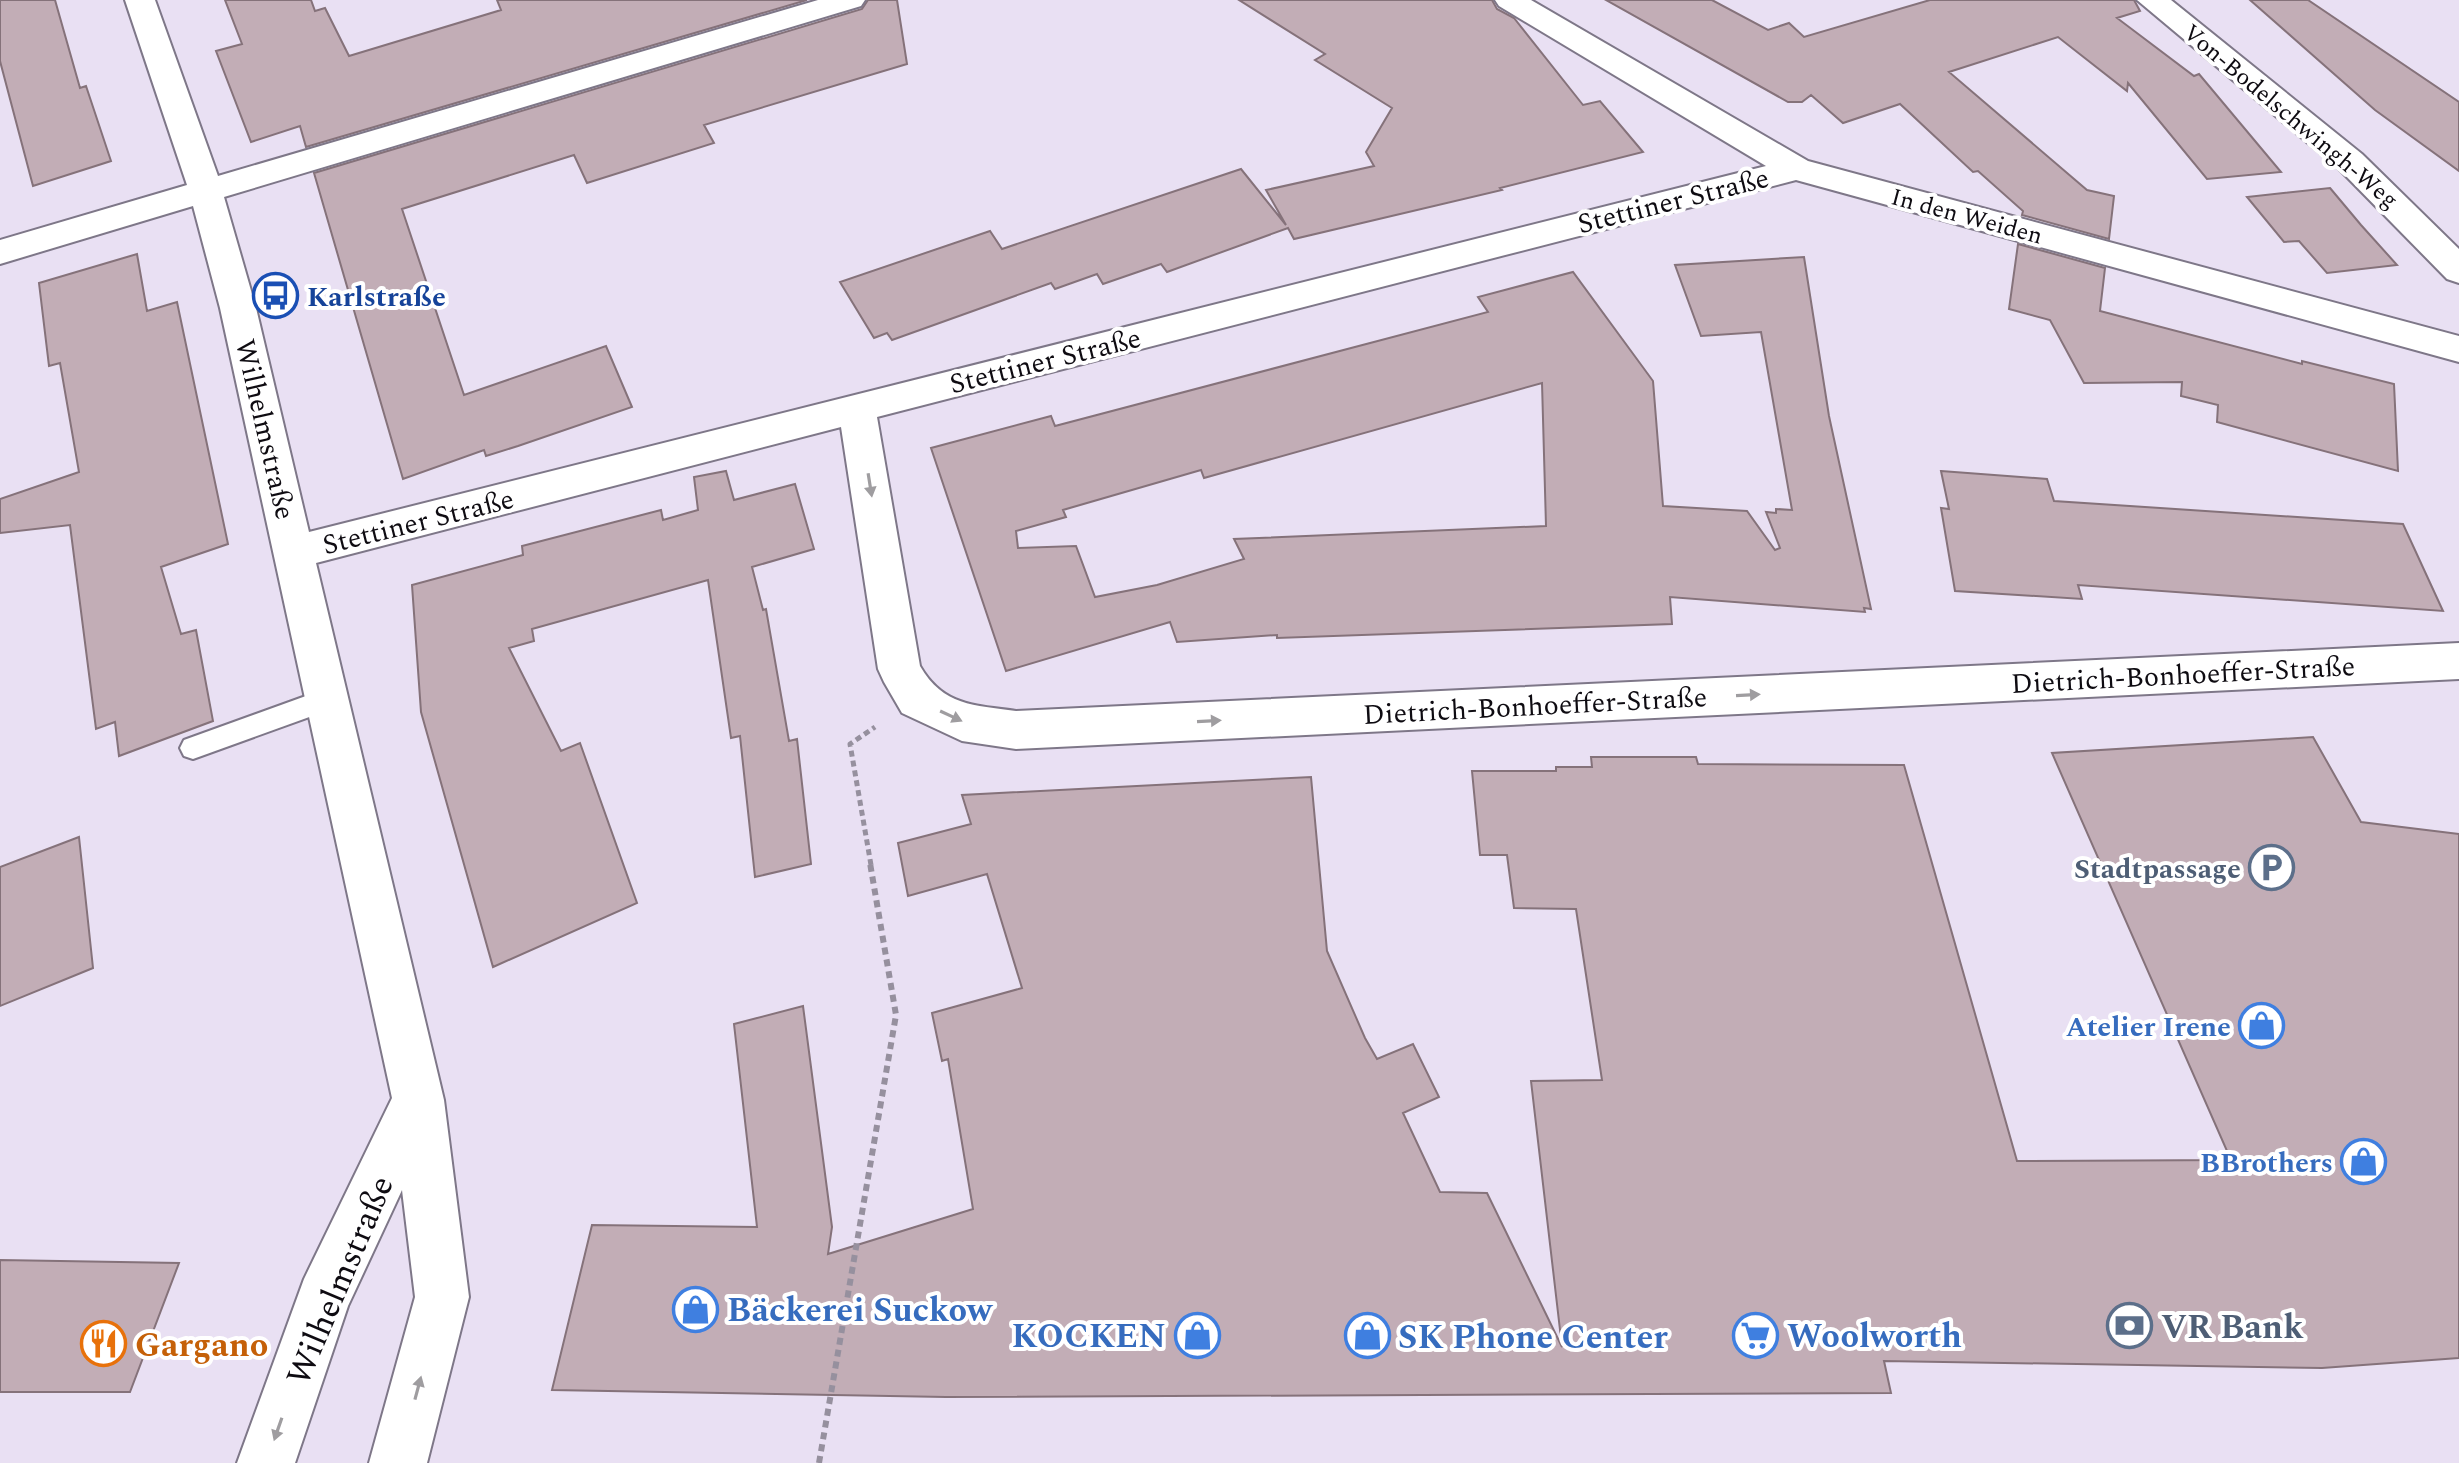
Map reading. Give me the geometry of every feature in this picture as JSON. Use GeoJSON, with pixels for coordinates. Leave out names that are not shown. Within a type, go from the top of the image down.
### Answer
{"type":"FeatureCollection","features":[{"type":"Feature","properties":{"kind":"street","name":"Wilhelmstraße"},"geometry":{"type":"LineString","coordinates":[[140,0],[206,191],[238,308],[418,1100],[442,1297],[398,1463]]}},
{"type":"Feature","properties":{"kind":"street"},"geometry":{"type":"LineString","coordinates":[[0,252],[850,0]]}},
{"type":"Feature","properties":{"kind":"street","name":"In den Weiden"},"geometry":{"type":"LineString","coordinates":[[1510,0],[1796,169],[2459,349]]}},
{"type":"Feature","properties":{"kind":"street","name":"Von-Bodelschwingh-Weg"},"geometry":{"type":"LineString","coordinates":[[2152,0],[2310,125],[2417,222],[2459,271]]}},
{"type":"Feature","properties":{"kind":"street","name":"Stettiner Straße"},"geometry":{"type":"LineString","coordinates":[[295,552],[1796,169]]}},
{"type":"Feature","properties":{"kind":"street"},"geometry":{"type":"LineString","coordinates":[[857,408],[899,669],[917,700]]}},
{"type":"Feature","properties":{"kind":"street","name":"Dietrich-Bonhoeffer-Straße"},"geometry":{"type":"LineString","coordinates":[[917,700],[962,722],[1016,730],[2459,661]]}},
{"type":"Feature","properties":{"kind":"street","name":"Wilhelmstraße"},"geometry":{"type":"LineString","coordinates":[[266,1463],[323,1298],[418,1100]]}},
{"type":"Feature","properties":{"kind":"lane"},"geometry":{"type":"LineString","coordinates":[[193,748],[328,699]]}},
{"type":"Feature","properties":{"kind":"path"},"geometry":{"type":"LineString","coordinates":[[819,1463],[896,1015],[850,744],[917,700]]}},
{"type":"Feature","properties":{"kind":"building"},"geometry":{"type":"Polygon","coordinates":[[[0,0],[55,0],[80,88],[86,86],[111,161],[33,186],[0,61],[0,0]]]}},
{"type":"Feature","properties":{"kind":"building"},"geometry":{"type":"Polygon","coordinates":[[[225,0],[311,0],[315,11],[325,8],[349,56],[501,10],[497,0],[807,0],[306,147],[300,126],[251,142],[216,51],[242,44],[225,0]]]}},
{"type":"Feature","properties":{"kind":"building"},"geometry":{"type":"Polygon","coordinates":[[[868,0],[897,0],[907,64],[704,125],[714,143],[587,183],[574,155],[402,209],[464,395],[606,346],[632,407],[486,456],[484,450],[403,479],[314,173],[862,9],[868,0]]]}},
{"type":"Feature","properties":{"kind":"building"},"geometry":{"type":"Polygon","coordinates":[[[1239,0],[1492,0],[1497,9],[1514,18],[1583,105],[1600,101],[1643,152],[1500,188],[1502,190],[1294,239],[1288,228],[1167,272],[1161,264],[1103,284],[1097,274],[1055,289],[1051,283],[892,340],[887,333],[874,338],[840,282],[990,231],[1002,249],[1241,169],[1286,225],[1266,190],[1374,166],[1366,152],[1392,108],[1315,60],[1325,54],[1239,0]]]}},
{"type":"Feature","properties":{"kind":"building"},"geometry":{"type":"Polygon","coordinates":[[[1606,0],[1712,0],[1768,30],[1789,23],[1804,37],[1930,0],[2134,0],[2140,11],[2117,18],[2194,76],[2199,74],[2281,172],[2207,179],[2128,83],[2127,91],[2058,37],[1949,72],[2087,190],[2114,196],[2109,239],[2022,215],[2023,211],[1978,171],[1973,172],[1900,104],[1843,123],[1811,95],[1802,102],[1788,102],[1606,0]]]}},
{"type":"Feature","properties":{"kind":"building"},"geometry":{"type":"Polygon","coordinates":[[[2250,0],[2308,0],[2459,102],[2459,171],[2375,110],[2250,0]]]}},
{"type":"Feature","properties":{"kind":"building"},"geometry":{"type":"Polygon","coordinates":[[[2330,188],[2397,265],[2327,273],[2299,241],[2284,242],[2247,197],[2330,188]]]}},
{"type":"Feature","properties":{"kind":"building"},"geometry":{"type":"Polygon","coordinates":[[[2018,244],[2105,268],[2100,311],[2302,364],[2302,361],[2394,384],[2398,471],[2217,422],[2218,405],[2181,396],[2182,382],[2084,383],[2050,320],[2009,309],[2018,244]]]}},
{"type":"Feature","properties":{"kind":"building"},"geometry":{"type":"Polygon","coordinates":[[[137,254],[147,311],[177,302],[228,544],[161,567],[181,634],[196,630],[213,721],[119,756],[115,722],[96,729],[70,525],[0,533],[0,499],[79,472],[60,363],[49,366],[39,283],[137,254]]]}},
{"type":"Feature","properties":{"kind":"building"},"geometry":{"type":"Polygon","coordinates":[[[1804,257],[1829,416],[1871,609],[1864,608],[1865,612],[1670,597],[1672,624],[1277,638],[1277,635],[1177,642],[1170,622],[1006,671],[931,448],[1051,416],[1055,426],[1488,312],[1478,297],[1573,272],[1653,381],[1663,506],[1747,511],[1775,550],[1780,548],[1766,512],[1792,510],[1761,332],[1701,336],[1675,265],[1804,257]],[[1542,383],[1204,478],[1201,470],[1063,510],[1066,517],[1016,531],[1018,548],[1076,546],[1095,597],[1157,585],[1244,559],[1234,539],[1546,526],[1542,383]]]}},
{"type":"Feature","properties":{"kind":"building"},"geometry":{"type":"Polygon","coordinates":[[[726,471],[734,500],[795,484],[814,549],[752,567],[763,610],[766,609],[789,741],[797,739],[811,864],[755,877],[740,736],[731,738],[708,580],[532,629],[534,641],[509,648],[561,751],[580,743],[637,903],[493,967],[421,712],[412,585],[523,555],[522,546],[661,510],[663,520],[698,510],[694,477],[726,471]]]}},
{"type":"Feature","properties":{"kind":"building"},"geometry":{"type":"Polygon","coordinates":[[[1941,471],[2047,479],[2054,501],[2403,524],[2443,611],[2078,585],[2082,599],[1955,591],[1941,508],[1949,509],[1941,471]]]}},
{"type":"Feature","properties":{"kind":"building"},"geometry":{"type":"Polygon","coordinates":[[[2313,737],[2361,822],[2459,834],[2459,1358],[2322,1368],[1884,1361],[1891,1393],[946,1397],[552,1390],[592,1225],[757,1227],[734,1024],[803,1006],[832,1227],[828,1254],[973,1209],[948,1059],[942,1061],[932,1013],[1022,988],[987,874],[908,896],[898,843],[971,824],[962,795],[1311,777],[1327,951],[1365,1038],[1377,1059],[1413,1044],[1439,1097],[1403,1113],[1440,1192],[1487,1193],[1562,1347],[1531,1081],[1602,1080],[1576,909],[1514,908],[1507,855],[1480,855],[1472,771],[1556,771],[1556,767],[1592,767],[1591,757],[1696,757],[1698,764],[1904,765],[2017,1161],[2231,1160],[2052,753],[2313,737]]]}},
{"type":"Feature","properties":{"kind":"building"},"geometry":{"type":"Polygon","coordinates":[[[79,837],[93,968],[0,1006],[0,867],[79,837]]]}},
{"type":"Feature","properties":{"kind":"building"},"geometry":{"type":"Polygon","coordinates":[[[0,1260],[179,1263],[130,1392],[0,1392],[0,1260]]]}},
{"type":"Feature","properties":{"kind":"place","name":"Karlstraße"},"geometry":{"type":"Point","coordinates":[276,296]}},
{"type":"Feature","properties":{"kind":"place","name":"Stadtpassage"},"geometry":{"type":"Point","coordinates":[2272,868]}},
{"type":"Feature","properties":{"kind":"place","name":"Atelier Irene"},"geometry":{"type":"Point","coordinates":[2262,1026]}},
{"type":"Feature","properties":{"kind":"place","name":"BBrothers"},"geometry":{"type":"Point","coordinates":[2364,1162]}},
{"type":"Feature","properties":{"kind":"place","name":"Bäckerei Suckow"},"geometry":{"type":"Point","coordinates":[696,1309]}},
{"type":"Feature","properties":{"kind":"place","name":"VR Bank"},"geometry":{"type":"Point","coordinates":[2130,1326]}},
{"type":"Feature","properties":{"kind":"place","name":"KOCKEN"},"geometry":{"type":"Point","coordinates":[1197,1335]}},
{"type":"Feature","properties":{"kind":"place","name":"Woolworth"},"geometry":{"type":"Point","coordinates":[1756,1335]}},
{"type":"Feature","properties":{"kind":"place","name":"SK Phone Center"},"geometry":{"type":"Point","coordinates":[1367,1336]}},
{"type":"Feature","properties":{"kind":"place","name":"Gargano"},"geometry":{"type":"Point","coordinates":[104,1344]}}]}
